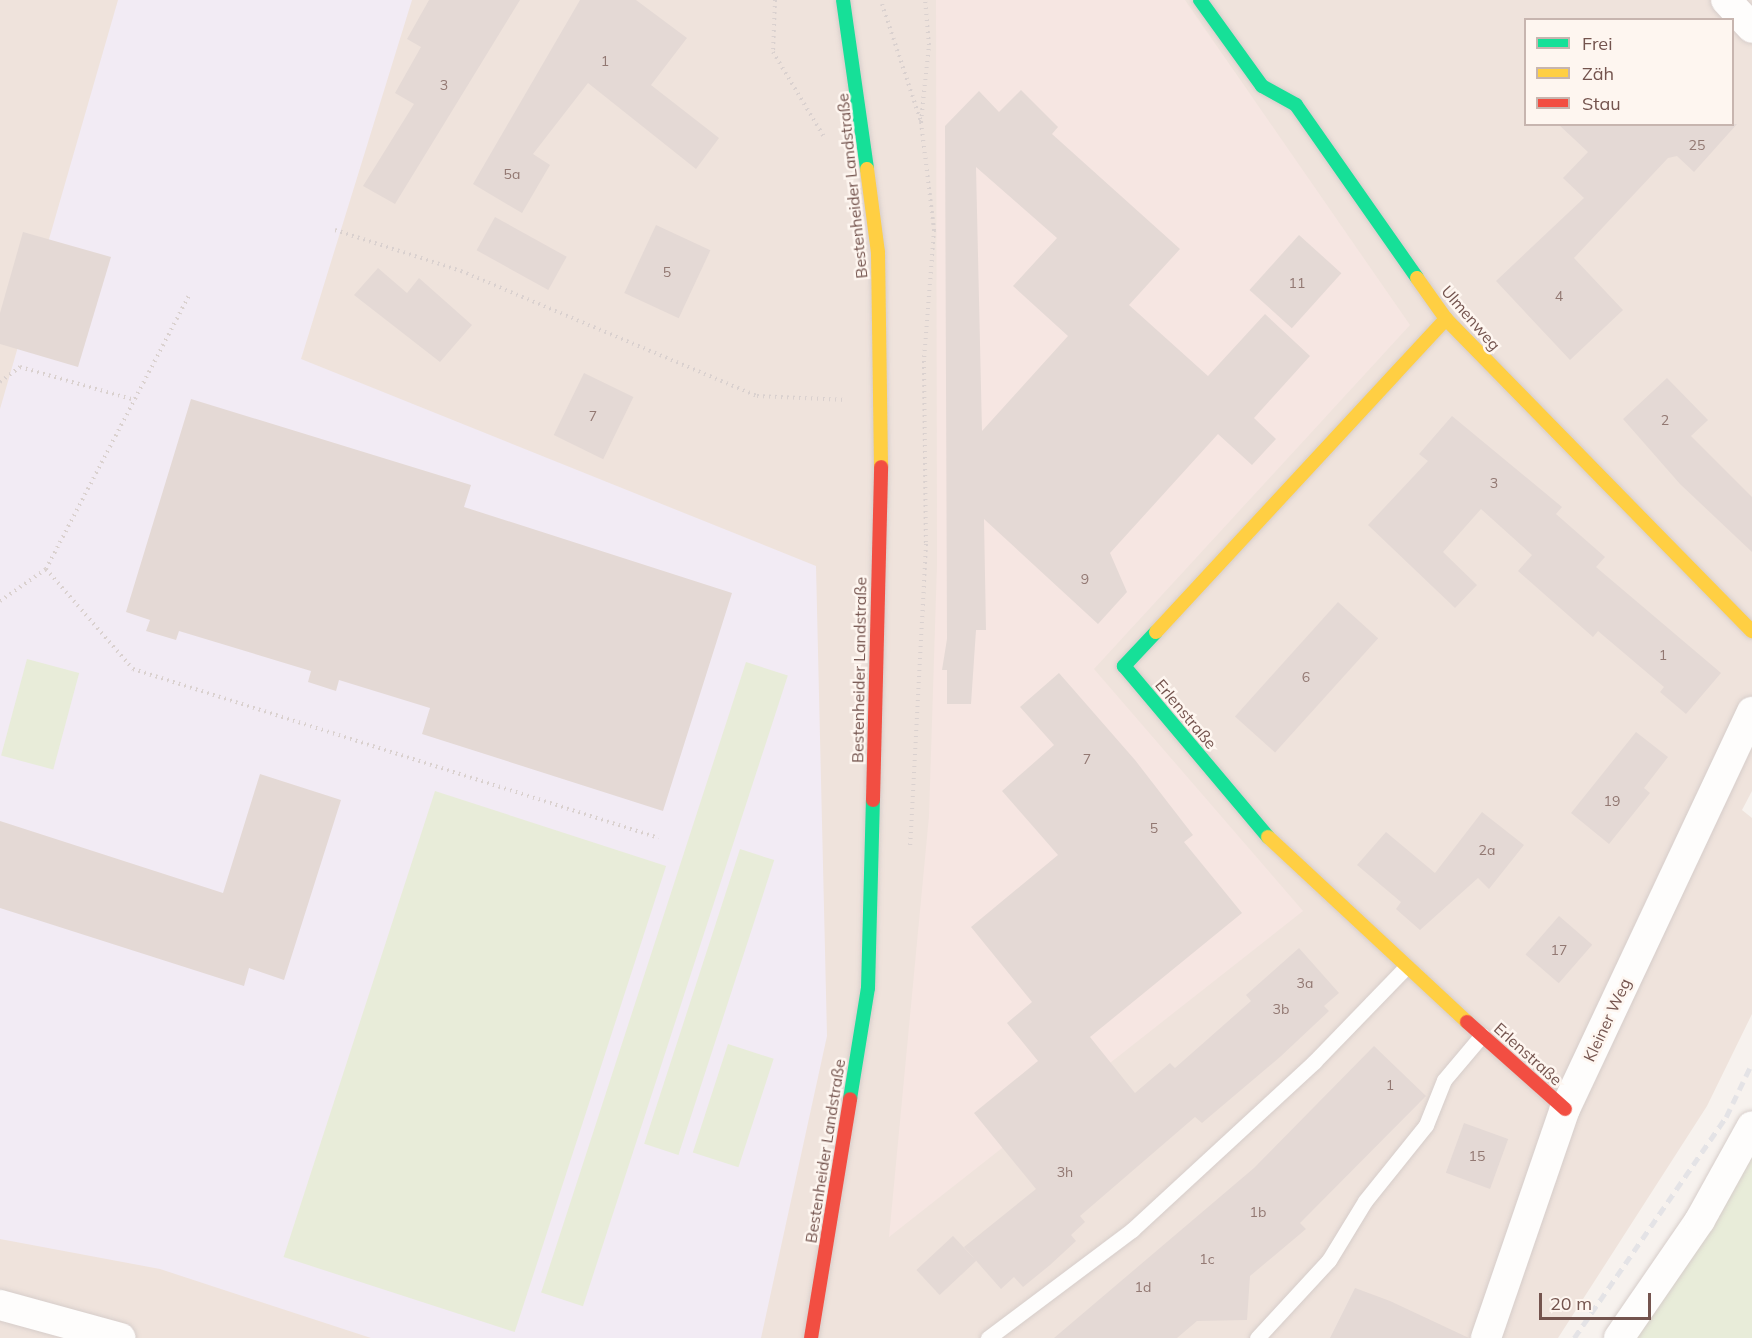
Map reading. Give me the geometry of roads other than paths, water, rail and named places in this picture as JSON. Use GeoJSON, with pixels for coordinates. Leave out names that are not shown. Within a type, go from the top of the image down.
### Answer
{"type":"FeatureCollection","features":[{"type":"Feature","properties":{"kind":"street","name":"Bestenheider Landstraße"},"geometry":{"type":"LineString","coordinates":[[811,1338],[868,988],[880,402],[878,252],[843,0]]}},
{"type":"Feature","properties":{"kind":"street","name":"Ulmenweg"},"geometry":{"type":"LineString","coordinates":[[1200,0],[1262,86],[1296,105],[1446,319],[1752,631]]}},
{"type":"Feature","properties":{"kind":"street"},"geometry":{"type":"LineString","coordinates":[[1726,0],[1752,28]]}},
{"type":"Feature","properties":{"kind":"street","name":"Erlenstraße"},"geometry":{"type":"LineString","coordinates":[[1446,319],[1124,666],[1289,862],[1565,1109]]}},
{"type":"Feature","properties":{"kind":"street","name":"Kleiner Weg"},"geometry":{"type":"LineString","coordinates":[[1486,1338],[1565,1109],[1752,712]]}},
{"type":"Feature","properties":{"kind":"street"},"geometry":{"type":"LineString","coordinates":[[1619,1338],[1700,1220],[1752,1126]]}},
{"type":"Feature","properties":{"kind":"street"},"geometry":{"type":"LineString","coordinates":[[0,1305],[121,1338]]}},
{"type":"Feature","properties":{"kind":"lane"},"geometry":{"type":"LineString","coordinates":[[988,1338],[1132,1230],[1314,1062],[1406,967]]}},
{"type":"Feature","properties":{"kind":"lane"},"geometry":{"type":"LineString","coordinates":[[1257,1338],[1329,1260],[1365,1201],[1426,1125],[1444,1080],[1482,1035]]}},
{"type":"Feature","properties":{"kind":"railway"},"geometry":{"type":"LineString","coordinates":[[1574,1338],[1726,1117],[1752,1063]]}}]}
